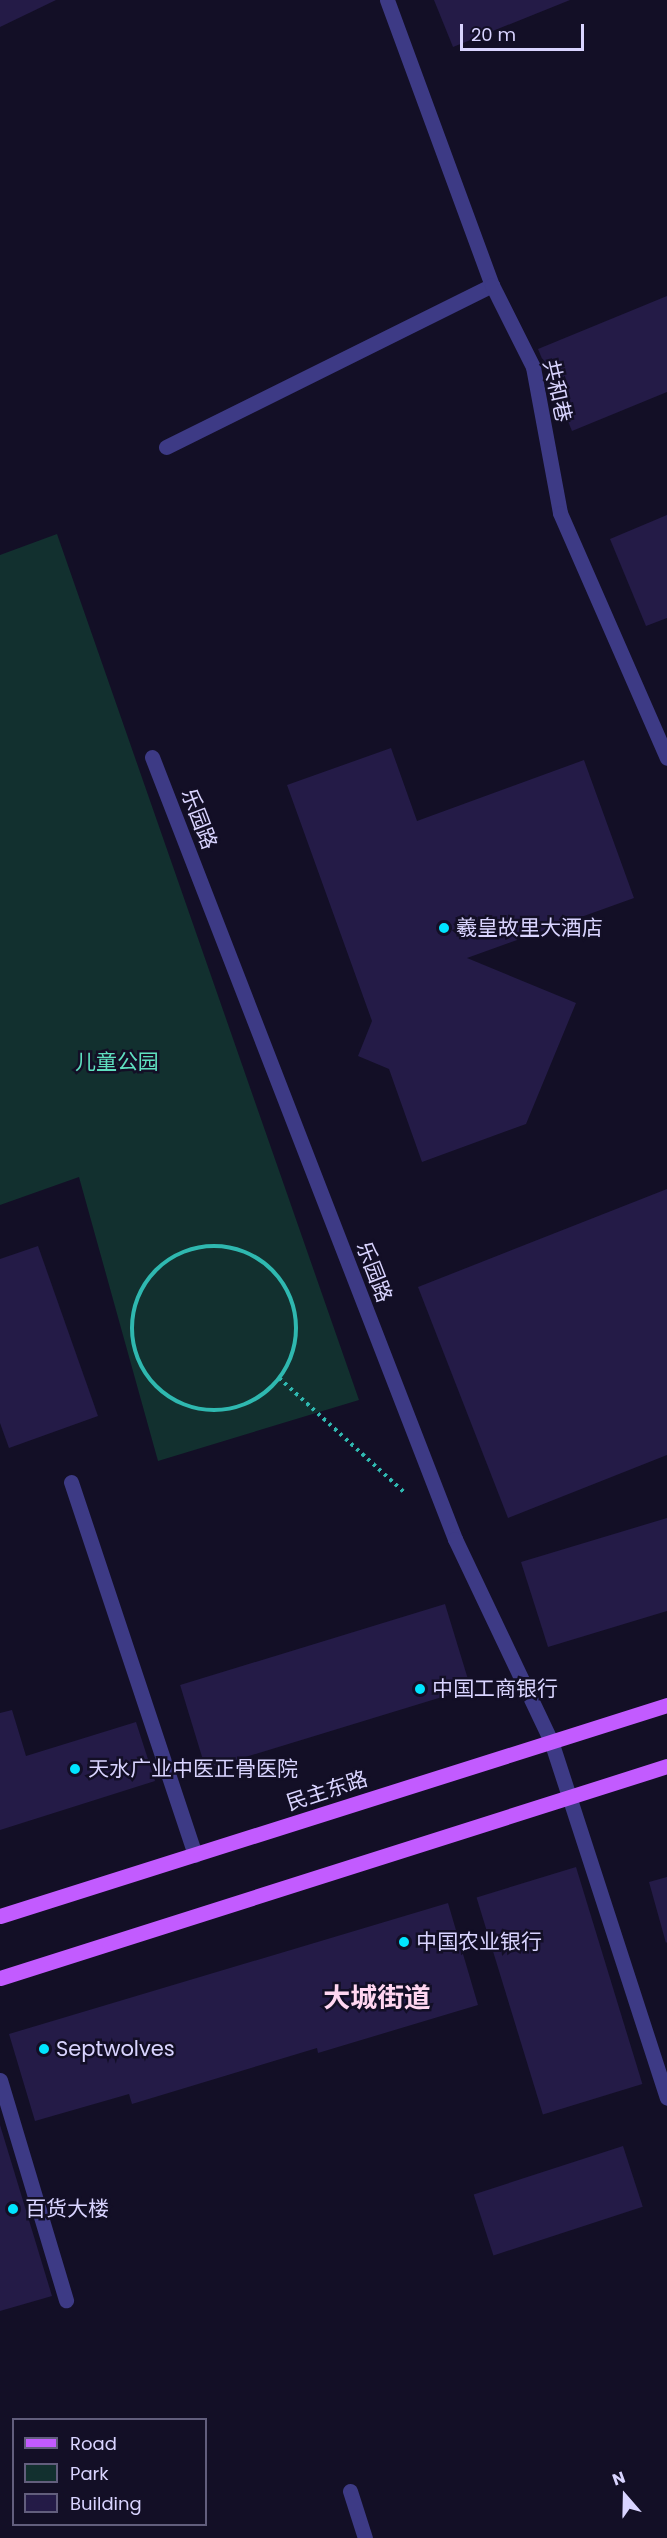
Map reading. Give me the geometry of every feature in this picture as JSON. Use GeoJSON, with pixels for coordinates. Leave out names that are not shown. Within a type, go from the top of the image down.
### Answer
{"type":"FeatureCollection","features":[{"type":"Feature","properties":{"kind":"main road","name":"民主东路"},"geometry":{"type":"LineString","coordinates":[[0,1916],[667,1705]]}},
{"type":"Feature","properties":{"kind":"main road"},"geometry":{"type":"LineString","coordinates":[[0,1978],[667,1766]]}},
{"type":"Feature","properties":{"kind":"street","name":"共和巷"},"geometry":{"type":"LineString","coordinates":[[387,0],[492,285],[533,367],[560,513],[667,758]]}},
{"type":"Feature","properties":{"kind":"street"},"geometry":{"type":"LineString","coordinates":[[166,447],[492,285]]}},
{"type":"Feature","properties":{"kind":"street","name":"乐园路"},"geometry":{"type":"LineString","coordinates":[[152,757],[455,1539],[551,1741],[667,2098]]}},
{"type":"Feature","properties":{"kind":"street"},"geometry":{"type":"LineString","coordinates":[[71,1482],[195,1855]]}},
{"type":"Feature","properties":{"kind":"street"},"geometry":{"type":"LineString","coordinates":[[0,2080],[66,2300]]}},
{"type":"Feature","properties":{"kind":"street"},"geometry":{"type":"LineString","coordinates":[[350,2490],[365,2538]]}},
{"type":"Feature","properties":{"kind":"path"},"geometry":{"type":"LineString","coordinates":[[204,1246],[236,1248],[265,1263],[286,1287],[296,1317],[294,1350],[279,1378],[255,1400],[224,1410],[192,1408],[163,1394],[142,1369],[131,1338],[134,1306],[148,1277],[173,1256],[204,1246]]}},
{"type":"Feature","properties":{"kind":"path"},"geometry":{"type":"LineString","coordinates":[[279,1378],[411,1499]]}},
{"type":"Feature","properties":{"kind":"green space","name":"儿童公园"},"geometry":{"type":"Polygon","coordinates":[[[57,534],[359,1400],[158,1461],[79,1177],[0,1205],[0,555],[57,534]]]}},
{"type":"Feature","properties":{"kind":"building"},"geometry":{"type":"Polygon","coordinates":[[[0,0],[56,0],[0,27],[0,0]]]}},
{"type":"Feature","properties":{"kind":"building"},"geometry":{"type":"Polygon","coordinates":[[[434,0],[570,0],[453,47],[434,0]]]}},
{"type":"Feature","properties":{"kind":"building"},"geometry":{"type":"Polygon","coordinates":[[[667,296],[667,392],[572,431],[538,349],[667,296]]]}},
{"type":"Feature","properties":{"kind":"building"},"geometry":{"type":"Polygon","coordinates":[[[667,515],[667,618],[646,626],[610,539],[667,515]]]}},
{"type":"Feature","properties":{"kind":"building","name":"羲皇故里大酒店"},"geometry":{"type":"Polygon","coordinates":[[[391,748],[417,821],[584,760],[634,898],[467,958],[576,1003],[526,1124],[422,1162],[389,1069],[358,1056],[372,1021],[287,785],[391,748]]]}},
{"type":"Feature","properties":{"kind":"building"},"geometry":{"type":"Polygon","coordinates":[[[667,1189],[667,1455],[508,1518],[418,1287],[667,1189]]]}},
{"type":"Feature","properties":{"kind":"building"},"geometry":{"type":"Polygon","coordinates":[[[38,1246],[98,1416],[9,1448],[0,1423],[0,1259],[38,1246]]]}},
{"type":"Feature","properties":{"kind":"building"},"geometry":{"type":"Polygon","coordinates":[[[667,1518],[667,1611],[548,1647],[521,1562],[667,1518]]]}},
{"type":"Feature","properties":{"kind":"building"},"geometry":{"type":"Polygon","coordinates":[[[445,1604],[471,1688],[206,1769],[180,1685],[445,1604]]]}},
{"type":"Feature","properties":{"kind":"building","name":"天水广业中医正骨医院"},"geometry":{"type":"Polygon","coordinates":[[[12,1710],[26,1756],[136,1722],[155,1781],[0,1830],[0,1713],[12,1710]]]}},
{"type":"Feature","properties":{"kind":"building"},"geometry":{"type":"Polygon","coordinates":[[[576,1867],[642,2084],[543,2114],[477,1897],[576,1867]]]}},
{"type":"Feature","properties":{"kind":"building"},"geometry":{"type":"Polygon","coordinates":[[[667,1877],[667,1942],[666,1943],[649,1882],[667,1877]]]}},
{"type":"Feature","properties":{"kind":"building"},"geometry":{"type":"Polygon","coordinates":[[[448,1903],[478,2005],[318,2053],[317,2048],[132,2104],[129,2094],[35,2121],[9,2034],[448,1903]]]}},
{"type":"Feature","properties":{"kind":"building","name":"百货大楼"},"geometry":{"type":"Polygon","coordinates":[[[0,2125],[52,2296],[0,2311],[0,2125]]]}},
{"type":"Feature","properties":{"kind":"building"},"geometry":{"type":"Polygon","coordinates":[[[623,2146],[643,2207],[493,2255],[474,2195],[623,2146]]]}},
{"type":"Feature","properties":{"kind":"place","name":"羲皇故里大酒店"},"geometry":{"type":"Point","coordinates":[444,928]}},
{"type":"Feature","properties":{"kind":"place","name":"中国工商银行"},"geometry":{"type":"Point","coordinates":[420,1689]}},
{"type":"Feature","properties":{"kind":"place","name":"天水广业中医正骨医院"},"geometry":{"type":"Point","coordinates":[75,1769]}},
{"type":"Feature","properties":{"kind":"place","name":"中国农业银行"},"geometry":{"type":"Point","coordinates":[404,1942]}},
{"type":"Feature","properties":{"kind":"place","name":"Septwolves"},"geometry":{"type":"Point","coordinates":[44,2049]}},
{"type":"Feature","properties":{"kind":"place","name":"百货大楼"},"geometry":{"type":"Point","coordinates":[13,2209]}},
{"type":"Feature","properties":{"kind":"district","name":"大城街道"},"geometry":{"type":"Point","coordinates":[377,1998]}}]}
